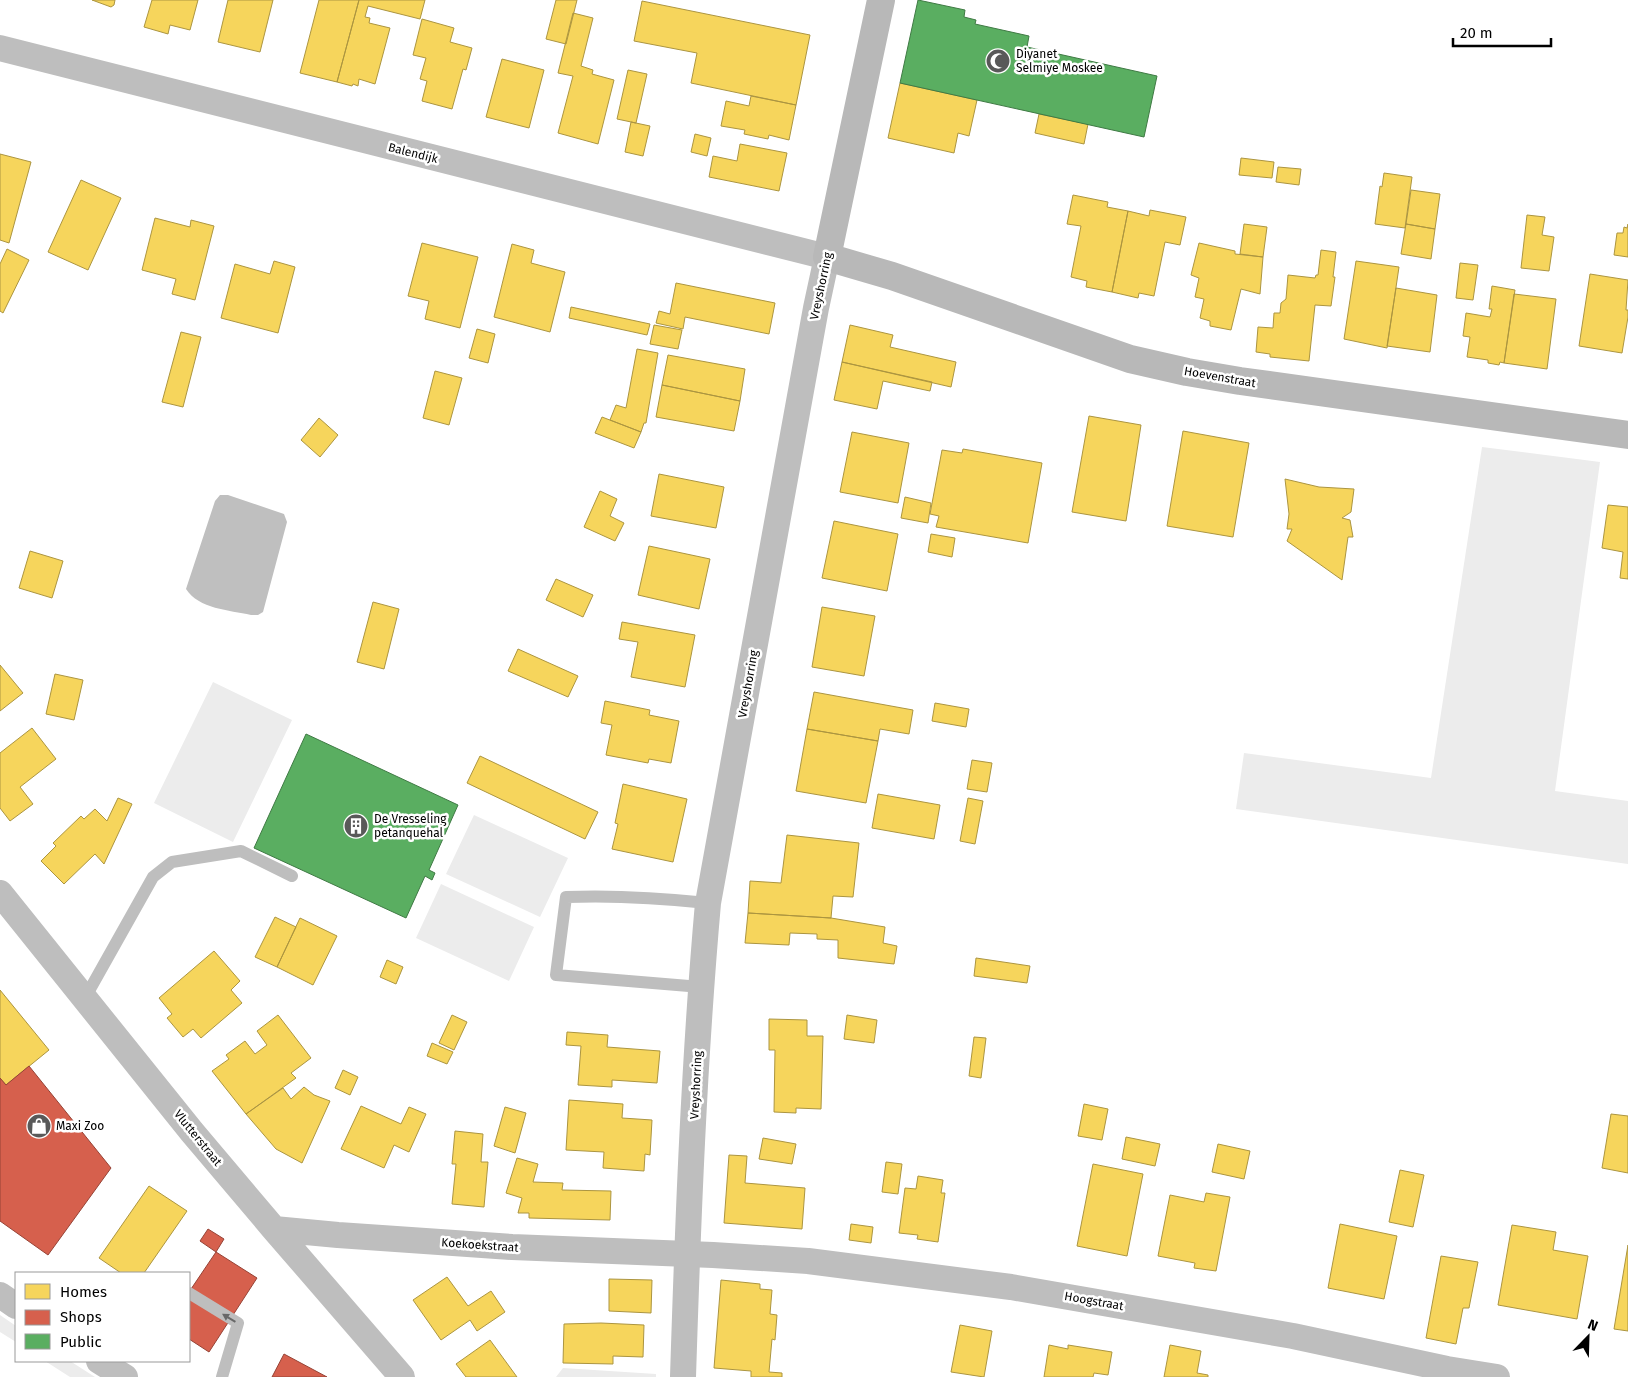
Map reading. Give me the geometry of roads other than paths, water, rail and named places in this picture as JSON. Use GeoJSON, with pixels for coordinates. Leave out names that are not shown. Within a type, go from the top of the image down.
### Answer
{"type":"FeatureCollection","features":[{"type":"Feature","properties":{"kind":"main road","name":"Vreyshorring"},"geometry":{"type":"LineString","coordinates":[[827,258],[881,0]]}},
{"type":"Feature","properties":{"kind":"main road","name":"Hoevenstraat"},"geometry":{"type":"LineString","coordinates":[[827,258],[892,276],[1130,359],[1187,372],[1628,435]]}},
{"type":"Feature","properties":{"kind":"street","name":"Balendijk"},"geometry":{"type":"LineString","coordinates":[[0,48],[827,258]]}},
{"type":"Feature","properties":{"kind":"street","name":"Vreyshorring"},"geometry":{"type":"LineString","coordinates":[[683,1377],[700,987],[708,903],[816,308],[827,258]]}},
{"type":"Feature","properties":{"kind":"street","name":"Vlutterstraat"},"geometry":{"type":"LineString","coordinates":[[0,892],[192,1132],[402,1377]]}},
{"type":"Feature","properties":{"kind":"street","name":"Koekoekstraat"},"geometry":{"type":"LineString","coordinates":[[274,1229],[512,1247],[687,1254]]}},
{"type":"Feature","properties":{"kind":"street","name":"Hoogstraat"},"geometry":{"type":"LineString","coordinates":[[687,1254],[808,1261],[1011,1287],[1293,1336],[1447,1369],[1497,1377]]}},
{"type":"Feature","properties":{"kind":"street"},"geometry":{"type":"LineString","coordinates":[[0,1295],[15,1305]]}},
{"type":"Feature","properties":{"kind":"lane"},"geometry":{"type":"LineString","coordinates":[[85,998],[153,877],[172,862],[241,851],[292,876]]}},
{"type":"Feature","properties":{"kind":"lane"},"geometry":{"type":"LineString","coordinates":[[700,987],[556,975],[566,897],[604,895],[708,903]]}},
{"type":"Feature","properties":{"kind":"lane"},"geometry":{"type":"LineString","coordinates":[[190,1294],[238,1323],[222,1377]]}},
{"type":"Feature","properties":{"kind":"place","name":"Diyanet Selmiye Moskee"},"geometry":{"type":"Point","coordinates":[998,61]}},
{"type":"Feature","properties":{"kind":"place","name":"De Vresseling petanquehal"},"geometry":{"type":"Point","coordinates":[356,826]}},
{"type":"Feature","properties":{"kind":"place","name":"Maxi Zoo"},"geometry":{"type":"Point","coordinates":[39,1126]}}]}
